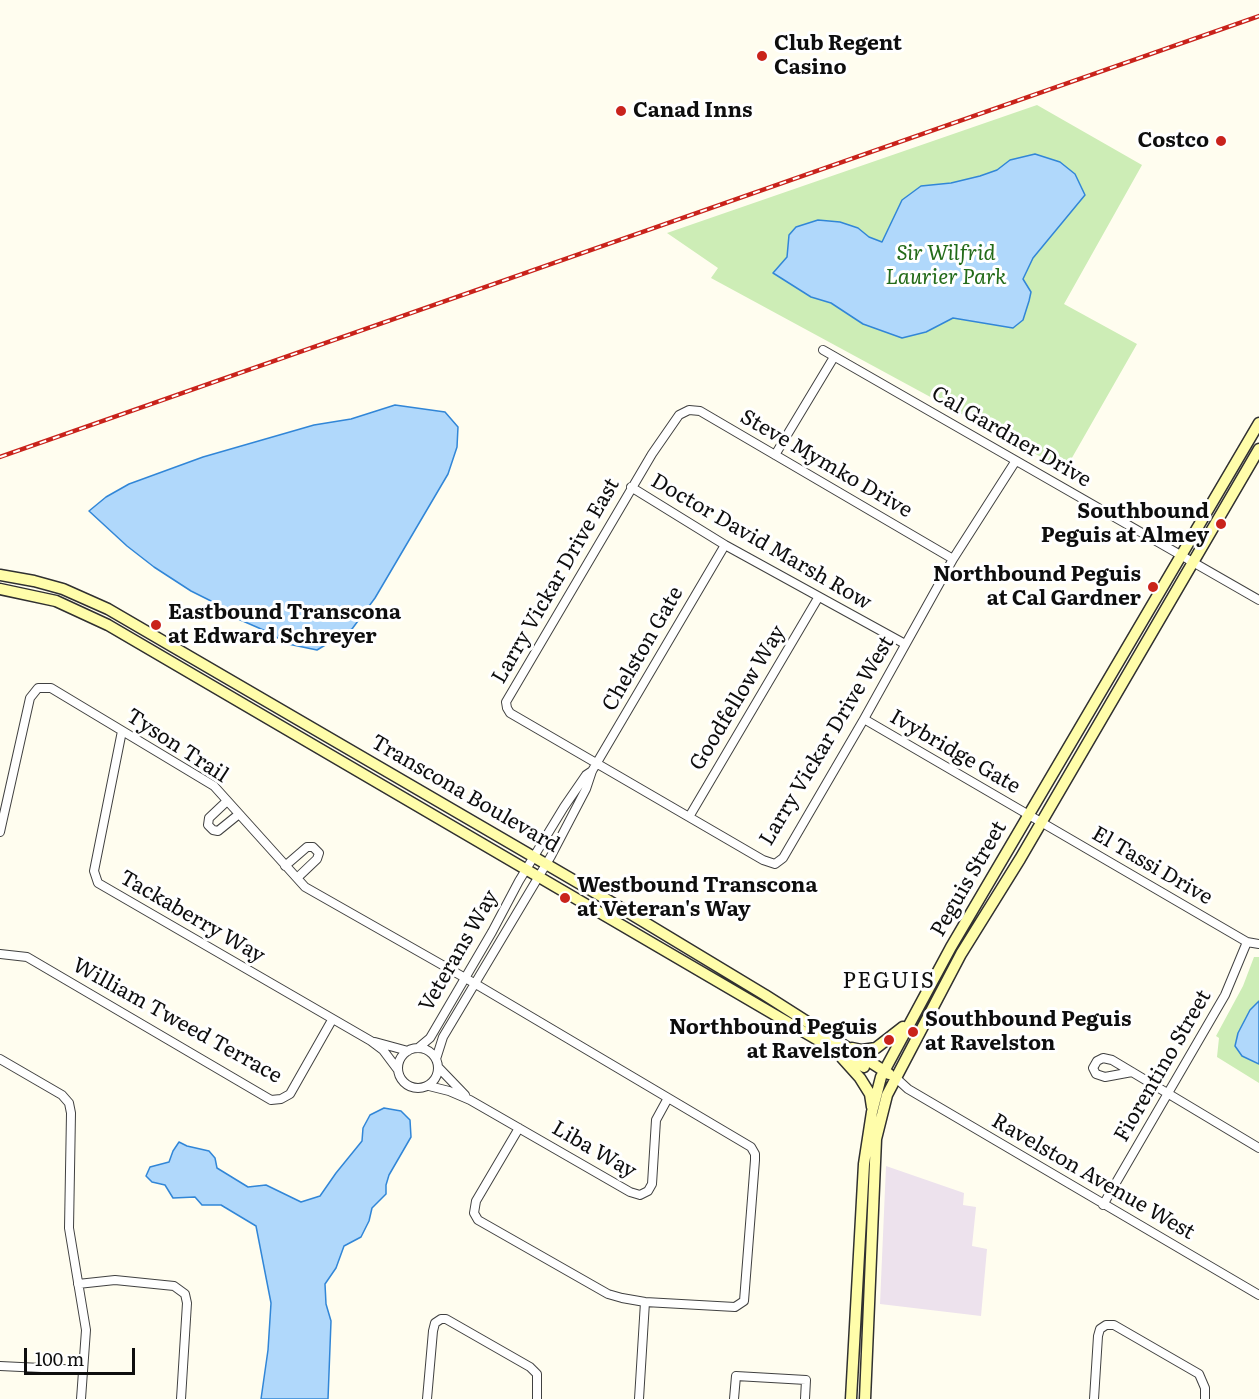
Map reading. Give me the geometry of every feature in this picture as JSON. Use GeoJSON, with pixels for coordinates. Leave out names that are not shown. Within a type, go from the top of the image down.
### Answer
{"type":"FeatureCollection","features":[{"type":"Feature","properties":{"kind":"street","name":"Cal Gardner Drive"},"geometry":{"type":"LineString","coordinates":[[823,350],[1259,600]]}},
{"type":"Feature","properties":{"kind":"street"},"geometry":{"type":"LineString","coordinates":[[775,454],[834,357]]}},
{"type":"Feature","properties":{"kind":"street","name":"Steve Mymko Drive"},"geometry":{"type":"LineString","coordinates":[[679,415],[689,410],[700,411],[953,559]]}},
{"type":"Feature","properties":{"kind":"street","name":"Larry Vickar Drive East"},"geometry":{"type":"LineString","coordinates":[[597,764],[510,713],[506,702],[632,487],[679,415]]}},
{"type":"Feature","properties":{"kind":"street","name":"Peguis Street"},"geometry":{"type":"LineString","coordinates":[[851,1399],[864,1164],[872,1112],[883,1074],[911,1019],[1028,815],[1259,423]]}},
{"type":"Feature","properties":{"kind":"street","name":"Peguis Street"},"geometry":{"type":"LineString","coordinates":[[865,1399],[876,1139],[887,1095],[961,954],[1041,822],[1259,448]]}},
{"type":"Feature","properties":{"kind":"street","name":"Larry Vickar Drive West"},"geometry":{"type":"LineString","coordinates":[[597,764],[763,860],[775,864],[783,858],[953,559],[1015,462]]}},
{"type":"Feature","properties":{"kind":"street","name":"Doctor David Marsh Row"},"geometry":{"type":"LineString","coordinates":[[632,487],[725,545],[905,644]]}},
{"type":"Feature","properties":{"kind":"street","name":"Chelston Gate"},"geometry":{"type":"LineString","coordinates":[[526,869],[578,785],[597,764],[725,545]]}},
{"type":"Feature","properties":{"kind":"street","name":"Transcona Boulevard"},"geometry":{"type":"LineString","coordinates":[[0,575],[53,586],[99,605],[546,864],[755,989],[894,1081]]}},
{"type":"Feature","properties":{"kind":"street","name":"Transcona Boulevard"},"geometry":{"type":"LineString","coordinates":[[0,589],[56,601],[90,616],[834,1049],[883,1074]]}},
{"type":"Feature","properties":{"kind":"street","name":"Goodfellow Way"},"geometry":{"type":"LineString","coordinates":[[689,817],[818,598]]}},
{"type":"Feature","properties":{"kind":"street","name":"Tyson Trail"},"geometry":{"type":"LineString","coordinates":[[0,832],[30,698],[38,688],[51,688],[214,786],[305,887],[745,1142],[755,1154],[746,1297],[741,1304],[735,1307],[645,1302],[608,1294],[476,1217],[474,1209],[476,1201],[519,1128]]}},
{"type":"Feature","properties":{"kind":"street","name":"Ivybridge Gate"},"geometry":{"type":"LineString","coordinates":[[864,719],[1028,815]]}},
{"type":"Feature","properties":{"kind":"street","name":"Tackaberry Way"},"geometry":{"type":"LineString","coordinates":[[123,731],[94,871],[98,883],[371,1041]]}},
{"type":"Feature","properties":{"kind":"street","name":"Chelston Gate"},"geometry":{"type":"LineString","coordinates":[[539,877],[586,789],[591,771]]}},
{"type":"Feature","properties":{"kind":"street"},"geometry":{"type":"LineString","coordinates":[[227,801],[209,818],[208,825],[218,831],[239,814]]}},
{"type":"Feature","properties":{"kind":"street","name":"El Tassi Drive"},"geometry":{"type":"LineString","coordinates":[[1028,815],[1247,942],[1259,944]]}},
{"type":"Feature","properties":{"kind":"street"},"geometry":{"type":"LineString","coordinates":[[285,866],[307,847],[313,847],[319,853],[317,859],[297,878]]}},
{"type":"Feature","properties":{"kind":"street","name":"Veterans Way"},"geometry":{"type":"LineString","coordinates":[[418,1048],[430,1038],[526,869]]}},
{"type":"Feature","properties":{"kind":"street","name":"Veterans Way"},"geometry":{"type":"LineString","coordinates":[[436,1059],[443,1037],[539,877]]}},
{"type":"Feature","properties":{"kind":"street","name":"Fiorentino Street"},"geometry":{"type":"LineString","coordinates":[[1103,1205],[1225,995],[1247,942]]}},
{"type":"Feature","properties":{"kind":"street","name":"William Tweed Terrace"},"geometry":{"type":"LineString","coordinates":[[0,954],[27,957],[272,1100],[281,1099],[290,1094],[332,1020]]}},
{"type":"Feature","properties":{"kind":"street"},"geometry":{"type":"LineString","coordinates":[[845,1047],[862,1050],[876,1048],[911,1019]]}},
{"type":"Feature","properties":{"kind":"street"},"geometry":{"type":"LineString","coordinates":[[371,1041],[408,1051]]}},
{"type":"Feature","properties":{"kind":"street"},"geometry":{"type":"LineString","coordinates":[[371,1041],[383,1050],[409,1087],[419,1089],[429,1086],[436,1078],[439,1068],[436,1059],[428,1051],[418,1048],[408,1051],[400,1059],[398,1071]]}},
{"type":"Feature","properties":{"kind":"street"},"geometry":{"type":"LineString","coordinates":[[834,1049],[860,1078],[870,1094],[872,1112]]}},
{"type":"Feature","properties":{"kind":"street"},"geometry":{"type":"LineString","coordinates":[[0,1059],[62,1095],[69,1103],[71,1113],[69,1228],[86,1330],[81,1399]]}},
{"type":"Feature","properties":{"kind":"street","name":"Liba Way"},"geometry":{"type":"LineString","coordinates":[[439,1068],[470,1100]]}},
{"type":"Feature","properties":{"kind":"street"},"geometry":{"type":"LineString","coordinates":[[1132,1072],[1259,1148]]}},
{"type":"Feature","properties":{"kind":"street","name":"Ravelston Avenue West"},"geometry":{"type":"LineString","coordinates":[[894,1081],[1259,1295]]}},
{"type":"Feature","properties":{"kind":"street","name":"Liba Way"},"geometry":{"type":"LineString","coordinates":[[429,1086],[449,1090],[470,1100],[630,1192],[640,1195],[648,1191],[652,1184],[656,1120],[668,1098]]}},
{"type":"Feature","properties":{"kind":"street"},"geometry":{"type":"LineString","coordinates":[[78,1284],[116,1280],[174,1286],[185,1294],[187,1302],[181,1399]]}},
{"type":"Feature","properties":{"kind":"street"},"geometry":{"type":"LineString","coordinates":[[639,1399],[645,1302]]}},
{"type":"Feature","properties":{"kind":"street"},"geometry":{"type":"LineString","coordinates":[[427,1399],[433,1331],[435,1323],[441,1319],[453,1322],[530,1367],[537,1374],[537,1399]]}},
{"type":"Feature","properties":{"kind":"street"},"geometry":{"type":"LineString","coordinates":[[1094,1399],[1098,1336],[1100,1329],[1106,1325],[1114,1325],[1199,1374],[1205,1388],[1204,1399]]}},
{"type":"Feature","properties":{"kind":"street"},"geometry":{"type":"LineString","coordinates":[[0,1366],[83,1370]]}},
{"type":"Feature","properties":{"kind":"street"},"geometry":{"type":"LineString","coordinates":[[734,1399],[736,1376],[806,1380],[805,1399]]}},
{"type":"Feature","properties":{"kind":"shaded area"},"geometry":{"type":"Polygon","coordinates":[[[886,1166],[964,1193],[963,1205],[976,1207],[972,1246],[987,1249],[981,1316],[880,1304],[886,1166]]]}},
{"type":"Feature","properties":{"kind":"green space","name":"Sir Wilfrid Laurier Park"},"geometry":{"type":"Polygon","coordinates":[[[1037,105],[1142,165],[1064,304],[1137,344],[1065,470],[711,278],[718,268],[667,233],[1037,105]]]}},
{"type":"Feature","properties":{"kind":"green space"},"geometry":{"type":"Polygon","coordinates":[[[1254,957],[1259,957],[1259,1083],[1217,1057],[1219,1038],[1216,1036],[1243,986],[1254,957]]]}},
{"type":"Feature","properties":{"kind":"water"},"geometry":{"type":"Polygon","coordinates":[[[1035,154],[1060,162],[1075,174],[1085,195],[1033,258],[1023,279],[1031,292],[1029,301],[1023,320],[1013,328],[953,318],[926,332],[902,338],[863,324],[831,303],[811,297],[773,273],[787,257],[789,235],[796,227],[818,220],[840,222],[858,228],[869,237],[882,242],[902,200],[921,186],[951,183],[980,176],[997,170],[1010,160],[1035,154]]]}},
{"type":"Feature","properties":{"kind":"water"},"geometry":{"type":"Polygon","coordinates":[[[395,405],[445,412],[458,427],[457,447],[448,474],[375,598],[352,629],[317,650],[288,644],[268,632],[229,615],[211,601],[154,567],[89,511],[106,497],[129,484],[203,457],[314,425],[351,419],[395,405]]]}},
{"type":"Feature","properties":{"kind":"water"},"geometry":{"type":"Polygon","coordinates":[[[1259,1001],[1259,1064],[1242,1056],[1235,1046],[1238,1033],[1250,1010],[1259,1001]]]}},
{"type":"Feature","properties":{"kind":"water"},"geometry":{"type":"Polygon","coordinates":[[[384,1108],[401,1111],[410,1120],[411,1137],[389,1175],[386,1194],[372,1208],[369,1221],[361,1237],[344,1246],[336,1268],[325,1284],[326,1304],[331,1321],[328,1399],[261,1399],[268,1350],[271,1303],[256,1226],[221,1205],[202,1205],[195,1197],[173,1198],[165,1185],[152,1182],[146,1176],[150,1167],[169,1162],[179,1142],[209,1151],[215,1158],[217,1168],[248,1187],[266,1185],[301,1202],[320,1196],[362,1141],[363,1128],[370,1115],[384,1108]]]}},
{"type":"Feature","properties":{"kind":"railway"},"geometry":{"type":"LineString","coordinates":[[0,457],[1259,16]]}},
{"type":"Feature","properties":{"kind":"place","name":"Club Regent Casino"},"geometry":{"type":"Point","coordinates":[762,56]}},
{"type":"Feature","properties":{"kind":"place","name":"Canad Inns"},"geometry":{"type":"Point","coordinates":[621,111]}},
{"type":"Feature","properties":{"kind":"place","name":"Costco"},"geometry":{"type":"Point","coordinates":[1221,141]}},
{"type":"Feature","properties":{"kind":"place","name":"Southbound Peguis at Almey"},"geometry":{"type":"Point","coordinates":[1221,524]}},
{"type":"Feature","properties":{"kind":"place","name":"Northbound Peguis at Cal Gardner"},"geometry":{"type":"Point","coordinates":[1153,587]}},
{"type":"Feature","properties":{"kind":"place","name":"Eastbound Transcona at Edward Schreyer"},"geometry":{"type":"Point","coordinates":[156,625]}},
{"type":"Feature","properties":{"kind":"place","name":"Westbound Transcona at Veteran's Way"},"geometry":{"type":"Point","coordinates":[565,898]}},
{"type":"Feature","properties":{"kind":"place","name":"Southbound Peguis at Ravelston"},"geometry":{"type":"Point","coordinates":[913,1032]}},
{"type":"Feature","properties":{"kind":"place","name":"Northbound Peguis at Ravelston"},"geometry":{"type":"Point","coordinates":[889,1040]}},
{"type":"Feature","properties":{"kind":"district","name":"PEGUIS"},"geometry":{"type":"Point","coordinates":[889,982]}}]}
